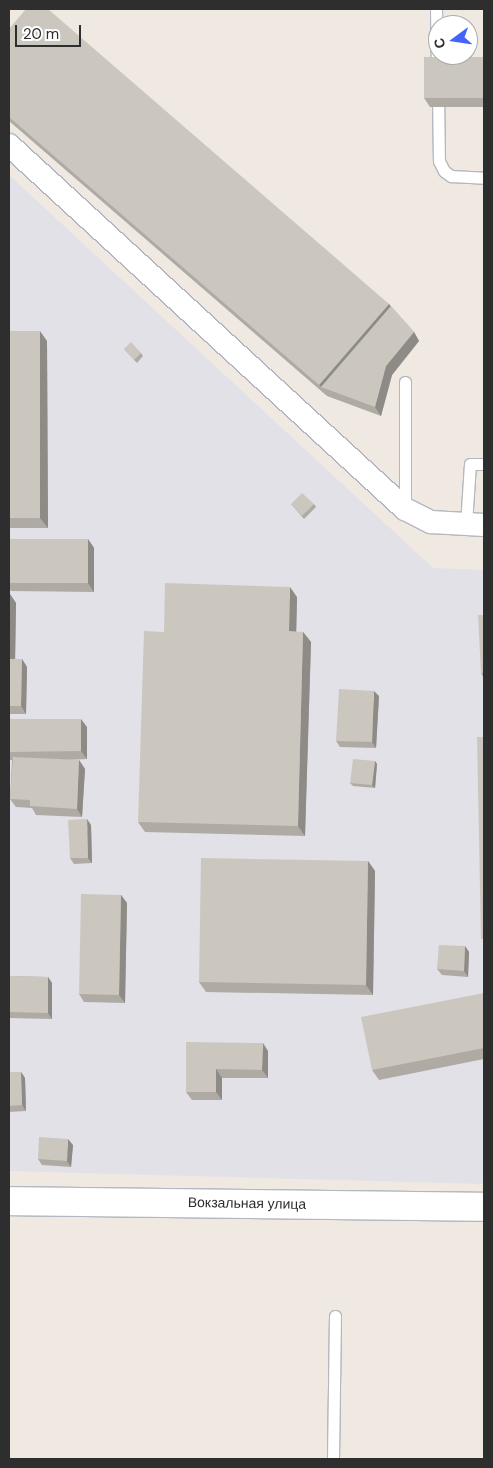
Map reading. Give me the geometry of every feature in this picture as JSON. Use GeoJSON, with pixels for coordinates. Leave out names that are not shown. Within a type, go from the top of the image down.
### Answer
{"type":"FeatureCollection","features":[{"type":"Feature","properties":{"kind":"street"},"geometry":{"type":"LineString","coordinates":[[9,145],[405,509],[430,522],[475,524]]}},
{"type":"Feature","properties":{"kind":"street","name":"Вокзальная улица"},"geometry":{"type":"LineString","coordinates":[[9,1201],[484,1208]]}},
{"type":"Feature","properties":{"kind":"lane"},"geometry":{"type":"LineString","coordinates":[[436,9],[439,161],[444,171],[451,176],[484,178]]}},
{"type":"Feature","properties":{"kind":"lane"},"geometry":{"type":"LineString","coordinates":[[405,382],[405,509]]}},
{"type":"Feature","properties":{"kind":"lane"},"geometry":{"type":"LineString","coordinates":[[475,524],[470,464],[484,464]]}},
{"type":"Feature","properties":{"kind":"lane"},"geometry":{"type":"LineString","coordinates":[[333,1459],[335,1316]]}},
{"type":"Feature","properties":{"kind":"shaded area"},"geometry":{"type":"Polygon","coordinates":[[[9,175],[433,568],[484,570],[484,1184],[9,1171],[9,175]]]}},
{"type":"Feature","properties":{"kind":"building"},"geometry":{"type":"Polygon","coordinates":[[[26,9],[48,9],[389,304],[319,385],[9,117],[9,29],[26,9]]]}},
{"type":"Feature","properties":{"kind":"building"},"geometry":{"type":"Polygon","coordinates":[[[424,57],[428,57],[428,65],[478,65],[478,57],[484,57],[484,98],[424,98],[424,57]]]}},
{"type":"Feature","properties":{"kind":"building"},"geometry":{"type":"Polygon","coordinates":[[[391,306],[414,332],[386,366],[375,407],[321,387],[391,306]]]}},
{"type":"Feature","properties":{"kind":"building"},"geometry":{"type":"Polygon","coordinates":[[[9,331],[40,331],[40,518],[9,518],[9,331]]]}},
{"type":"Feature","properties":{"kind":"building"},"geometry":{"type":"Polygon","coordinates":[[[131,342],[141,353],[134,360],[124,349],[131,342]]]}},
{"type":"Feature","properties":{"kind":"building"},"geometry":{"type":"Polygon","coordinates":[[[302,493],[314,504],[302,516],[291,504],[302,493]]]}},
{"type":"Feature","properties":{"kind":"building"},"geometry":{"type":"Polygon","coordinates":[[[9,539],[88,539],[88,583],[9,583],[9,539]]]}},
{"type":"Feature","properties":{"kind":"building"},"geometry":{"type":"Polygon","coordinates":[[[165,583],[290,587],[289,631],[303,632],[298,826],[138,822],[144,631],[164,632],[165,583]]]}},
{"type":"Feature","properties":{"kind":"building"},"geometry":{"type":"Polygon","coordinates":[[[9,594],[10,594],[9,659],[9,594]]]}},
{"type":"Feature","properties":{"kind":"building"},"geometry":{"type":"Polygon","coordinates":[[[478,615],[484,615],[484,673],[481,673],[478,615]]]}},
{"type":"Feature","properties":{"kind":"building"},"geometry":{"type":"Polygon","coordinates":[[[9,659],[22,659],[21,706],[9,706],[9,659]]]}},
{"type":"Feature","properties":{"kind":"building"},"geometry":{"type":"Polygon","coordinates":[[[339,689],[374,691],[372,742],[336,741],[339,689]]]}},
{"type":"Feature","properties":{"kind":"building"},"geometry":{"type":"Polygon","coordinates":[[[9,719],[81,719],[81,751],[9,752],[9,719]]]}},
{"type":"Feature","properties":{"kind":"building"},"geometry":{"type":"Polygon","coordinates":[[[477,737],[484,737],[484,939],[481,939],[477,737]]]}},
{"type":"Feature","properties":{"kind":"building"},"geometry":{"type":"Polygon","coordinates":[[[13,757],[79,760],[77,809],[30,806],[30,800],[10,799],[13,757]]]}},
{"type":"Feature","properties":{"kind":"building"},"geometry":{"type":"Polygon","coordinates":[[[353,759],[375,761],[372,785],[350,783],[353,759]]]}},
{"type":"Feature","properties":{"kind":"building"},"geometry":{"type":"Polygon","coordinates":[[[87,819],[88,858],[70,858],[68,820],[87,819]]]}},
{"type":"Feature","properties":{"kind":"building"},"geometry":{"type":"Polygon","coordinates":[[[201,858],[368,861],[366,985],[199,982],[201,858]]]}},
{"type":"Feature","properties":{"kind":"building"},"geometry":{"type":"Polygon","coordinates":[[[81,894],[121,895],[119,995],[79,994],[81,894]]]}},
{"type":"Feature","properties":{"kind":"building"},"geometry":{"type":"Polygon","coordinates":[[[439,945],[465,946],[464,971],[437,969],[439,945]]]}},
{"type":"Feature","properties":{"kind":"building"},"geometry":{"type":"Polygon","coordinates":[[[9,976],[48,977],[48,1013],[9,1012],[9,976]]]}},
{"type":"Feature","properties":{"kind":"building"},"geometry":{"type":"Polygon","coordinates":[[[484,993],[484,1048],[372,1070],[361,1017],[484,993]]]}},
{"type":"Feature","properties":{"kind":"building"},"geometry":{"type":"Polygon","coordinates":[[[186,1042],[263,1043],[262,1070],[216,1069],[216,1092],[186,1092],[186,1042]]]}},
{"type":"Feature","properties":{"kind":"building"},"geometry":{"type":"Polygon","coordinates":[[[9,1072],[21,1072],[22,1105],[9,1106],[9,1072]]]}},
{"type":"Feature","properties":{"kind":"building"},"geometry":{"type":"Polygon","coordinates":[[[39,1137],[68,1139],[67,1161],[38,1159],[39,1137]]]}}]}
